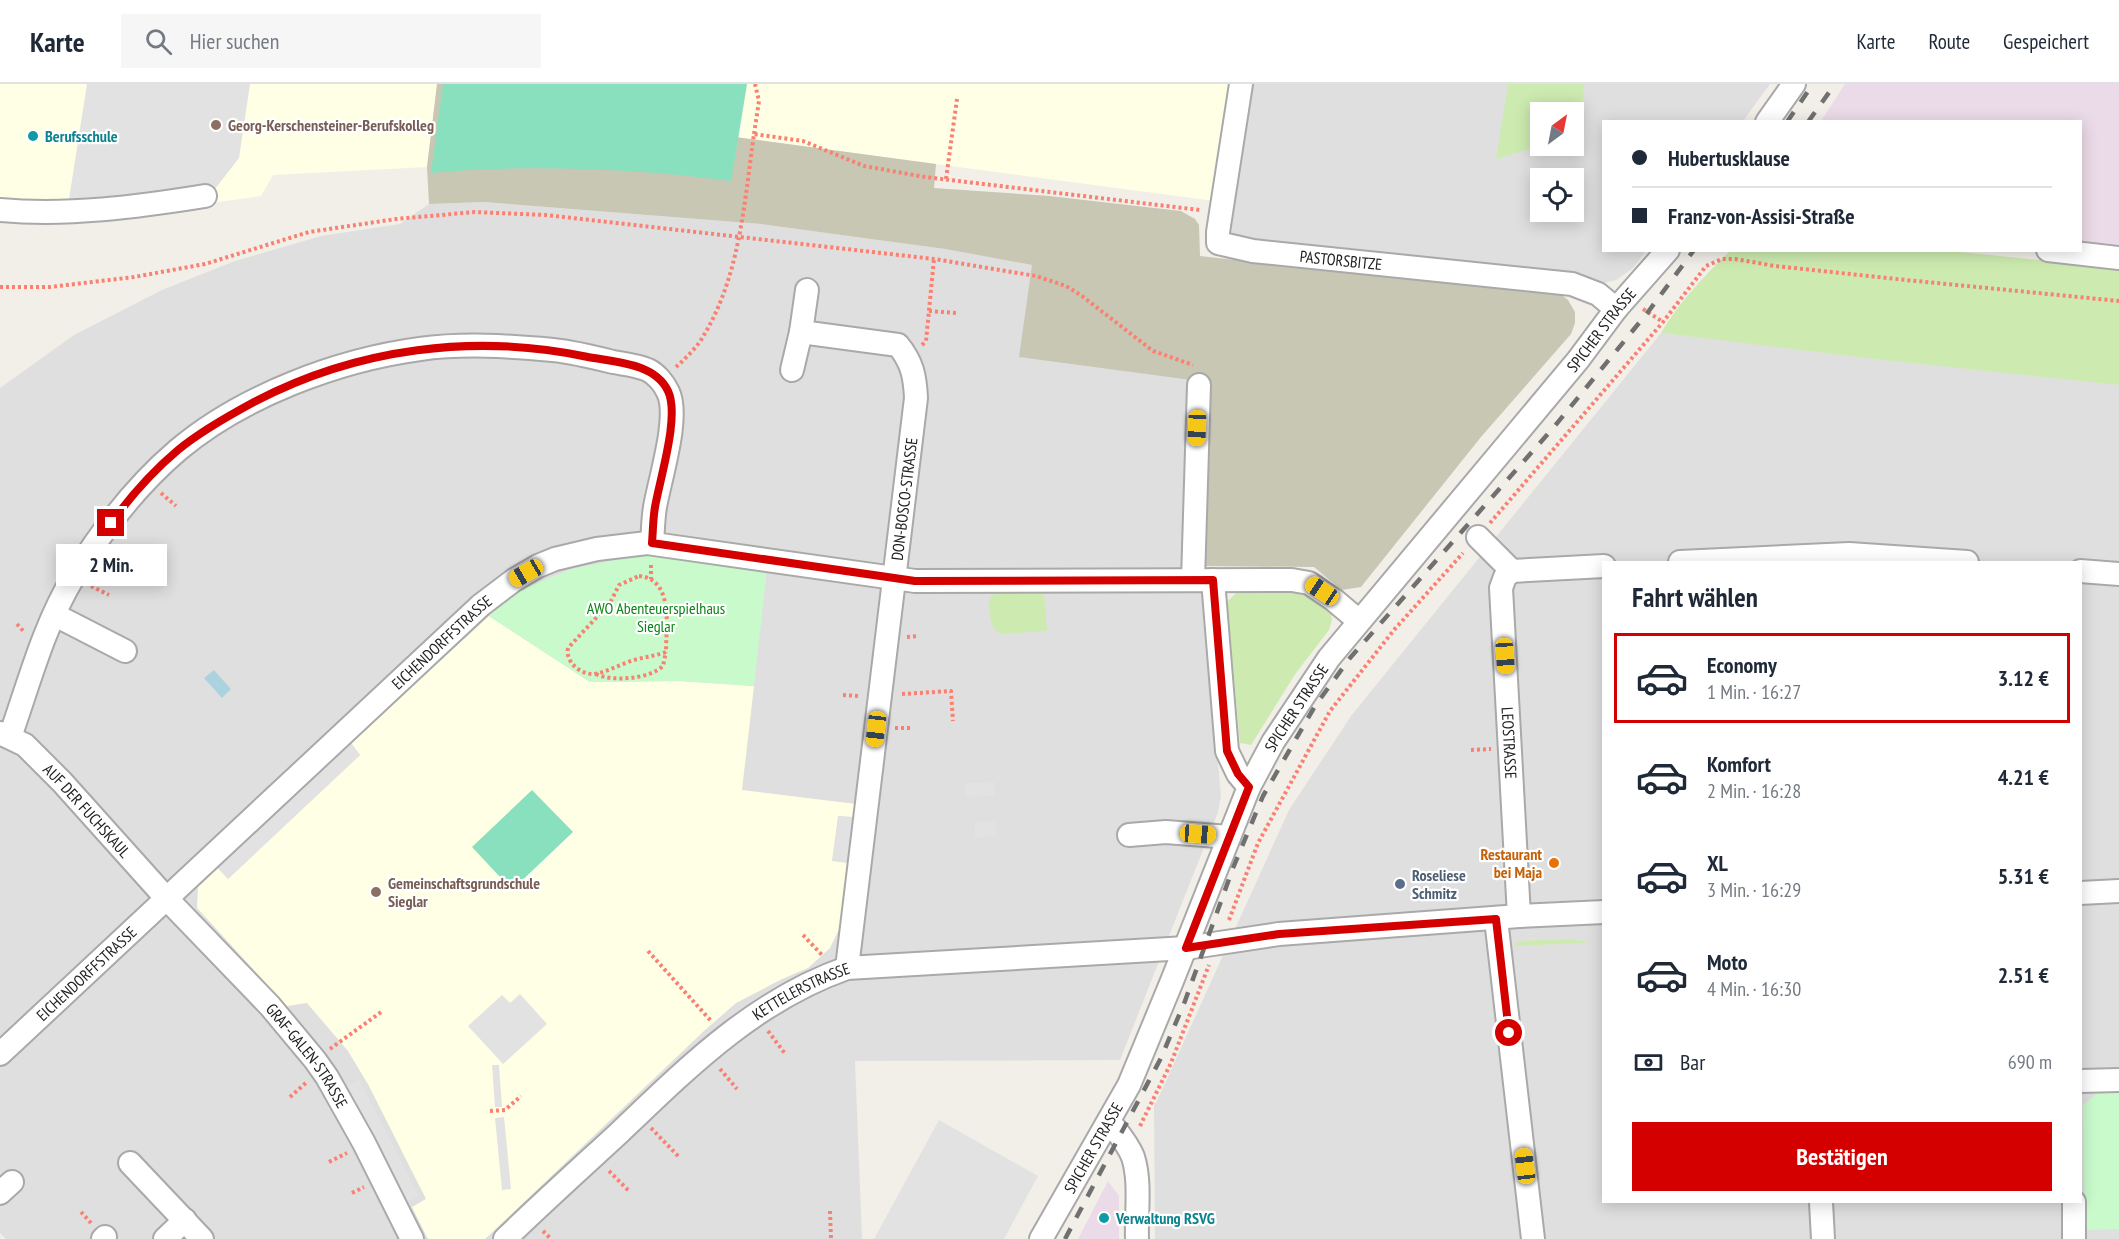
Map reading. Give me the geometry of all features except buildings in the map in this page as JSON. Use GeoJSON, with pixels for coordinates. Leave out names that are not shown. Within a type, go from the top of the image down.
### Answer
{"type":"FeatureCollection","features":[{"type":"Feature","properties":{"kind":"street","name":"PASTORSBITZE"},"geometry":{"type":"LineString","coordinates":[[1240,84],[1218,243],[1253,251],[1572,284],[1598,294],[1616,309]]}},
{"type":"Feature","properties":{"kind":"street"},"geometry":{"type":"LineString","coordinates":[[1768,120],[1794,84]]}},
{"type":"Feature","properties":{"kind":"street"},"geometry":{"type":"LineString","coordinates":[[0,210],[34,213],[93,210],[148,205],[204,196]]}},
{"type":"Feature","properties":{"kind":"street","name":"SPICHER STRASSE"},"geometry":{"type":"LineString","coordinates":[[1041,1239],[1129,1085],[1249,787],[1273,742],[1329,658],[1578,360],[1616,309],[1666,252]]}},
{"type":"Feature","properties":{"kind":"street"},"geometry":{"type":"LineString","coordinates":[[2066,252],[2119,258]]}},
{"type":"Feature","properties":{"kind":"street"},"geometry":{"type":"LineString","coordinates":[[792,370],[801,332],[807,290]]}},
{"type":"Feature","properties":{"kind":"street"},"geometry":{"type":"LineString","coordinates":[[801,332],[898,345],[908,357]]}},
{"type":"Feature","properties":{"kind":"street"},"geometry":{"type":"LineString","coordinates":[[5,735],[55,615],[74,577],[124,505],[178,451],[212,425],[273,392],[319,374],[389,354],[422,348],[482,346],[564,351],[648,370],[661,381],[668,392],[673,415],[655,509],[652,543]]}},
{"type":"Feature","properties":{"kind":"street","name":"DON-BOSCO-STRASSE"},"geometry":{"type":"LineString","coordinates":[[839,971],[880,695],[916,398],[915,380],[908,357]]}},
{"type":"Feature","properties":{"kind":"street"},"geometry":{"type":"LineString","coordinates":[[1199,385],[1203,580],[1227,751],[1238,774],[1249,787]]}},
{"type":"Feature","properties":{"kind":"street"},"geometry":{"type":"LineString","coordinates":[[1478,537],[1512,571],[1602,566]]}},
{"type":"Feature","properties":{"kind":"street","name":"EICHENDORFFSTRASSE"},"geometry":{"type":"LineString","coordinates":[[0,1054],[481,605],[514,580],[555,559],[597,549],[652,543],[893,579],[1266,580],[1309,583],[1335,600],[1359,621]]}},
{"type":"Feature","properties":{"kind":"street"},"geometry":{"type":"LineString","coordinates":[[1722,561],[1849,558],[1938,561]]}},
{"type":"Feature","properties":{"kind":"street","name":"LEOSTRASSE"},"geometry":{"type":"LineString","coordinates":[[1512,571],[1505,578],[1501,588],[1519,916]]}},
{"type":"Feature","properties":{"kind":"street"},"geometry":{"type":"LineString","coordinates":[[2082,571],[2119,574]]}},
{"type":"Feature","properties":{"kind":"street"},"geometry":{"type":"LineString","coordinates":[[55,615],[125,651]]}},
{"type":"Feature","properties":{"kind":"street","name":"AUF DER FUCHSKAUL"},"geometry":{"type":"LineString","coordinates":[[5,735],[25,745],[62,782],[167,899]]}},
{"type":"Feature","properties":{"kind":"street"},"geometry":{"type":"LineString","coordinates":[[1130,835],[1166,832],[1229,837]]}},
{"type":"Feature","properties":{"kind":"street"},"geometry":{"type":"LineString","coordinates":[[2082,893],[2119,891]]}},
{"type":"Feature","properties":{"kind":"street","name":"GRAF-GALEN-STRASSE"},"geometry":{"type":"LineString","coordinates":[[167,899],[270,1006],[315,1060],[364,1143],[412,1239]]}},
{"type":"Feature","properties":{"kind":"street","name":"KETTELERSTRASSE"},"geometry":{"type":"LineString","coordinates":[[505,1239],[724,1036],[781,997],[839,971],[1186,948],[1279,934],[1602,912]]}},
{"type":"Feature","properties":{"kind":"street"},"geometry":{"type":"LineString","coordinates":[[1496,919],[1533,1239]]}},
{"type":"Feature","properties":{"kind":"street"},"geometry":{"type":"LineString","coordinates":[[2082,1081],[2119,1080]]}},
{"type":"Feature","properties":{"kind":"street"},"geometry":{"type":"LineString","coordinates":[[1109,1121],[1133,1158],[1137,1175],[1137,1239]]}},
{"type":"Feature","properties":{"kind":"street"},"geometry":{"type":"LineString","coordinates":[[130,1163],[202,1239]]}},
{"type":"Feature","properties":{"kind":"street"},"geometry":{"type":"LineString","coordinates":[[1821,1203],[1823,1239]]}},
{"type":"Feature","properties":{"kind":"street"},"geometry":{"type":"LineString","coordinates":[[2074,1203],[2074,1239]]}},
{"type":"Feature","properties":{"kind":"street"},"geometry":{"type":"LineString","coordinates":[[165,1239],[185,1220]]}},
{"type":"Feature","properties":{"kind":"path"},"geometry":{"type":"LineString","coordinates":[[661,381],[700,341],[714,317],[734,263],[759,101],[756,84]]}},
{"type":"Feature","properties":{"kind":"path"},"geometry":{"type":"LineString","coordinates":[[946,179],[957,99]]}},
{"type":"Feature","properties":{"kind":"path"},"geometry":{"type":"LineString","coordinates":[[754,134],[803,141],[864,166],[946,179],[1222,213]]}},
{"type":"Feature","properties":{"kind":"path"},"geometry":{"type":"LineString","coordinates":[[0,287],[50,288],[134,277],[205,264],[309,232],[396,219],[475,212],[546,215],[740,235],[934,259],[1036,276],[1066,286],[1153,351],[1196,367],[1199,374],[1199,385]]}},
{"type":"Feature","properties":{"kind":"path"},"geometry":{"type":"LineString","coordinates":[[908,357],[926,341],[934,259]]}},
{"type":"Feature","properties":{"kind":"path"},"geometry":{"type":"LineString","coordinates":[[1126,1144],[1140,1125],[1171,1062],[1258,843],[1330,711],[1394,630],[1478,537],[1663,322],[1706,266],[1722,259],[1735,259],[1775,266],[2119,301]]}},
{"type":"Feature","properties":{"kind":"path"},"geometry":{"type":"LineString","coordinates":[[929,310],[956,313]]}},
{"type":"Feature","properties":{"kind":"path"},"geometry":{"type":"LineString","coordinates":[[646,576],[654,581],[662,592],[666,606],[666,652],[663,666],[646,676],[604,678],[596,674],[581,671],[571,663],[568,648],[610,603],[620,585],[632,578],[646,576]]}},
{"type":"Feature","properties":{"kind":"path"},"geometry":{"type":"LineString","coordinates":[[596,674],[666,652]]}},
{"type":"Feature","properties":{"kind":"path"},"geometry":{"type":"LineString","coordinates":[[880,695],[951,691],[953,721]]}},
{"type":"Feature","properties":{"kind":"path"},"geometry":{"type":"LineString","coordinates":[[802,935],[839,971]]}},
{"type":"Feature","properties":{"kind":"path"},"geometry":{"type":"LineString","coordinates":[[648,951],[724,1036]]}},
{"type":"Feature","properties":{"kind":"path"},"geometry":{"type":"LineString","coordinates":[[315,1060],[381,1012]]}},
{"type":"Feature","properties":{"kind":"path"},"geometry":{"type":"LineString","coordinates":[[756,1014],[786,1055]]}},
{"type":"Feature","properties":{"kind":"path"},"geometry":{"type":"LineString","coordinates":[[490,1111],[505,1110],[521,1096]]}},
{"type":"Feature","properties":{"kind":"path"},"geometry":{"type":"LineString","coordinates":[[638,1114],[680,1158]]}},
{"type":"Feature","properties":{"kind":"path"},"geometry":{"type":"LineString","coordinates":[[594,1156],[630,1192]]}},
{"type":"Feature","properties":{"kind":"path"},"geometry":{"type":"LineString","coordinates":[[830,1211],[831,1239]]}},
{"type":"Feature","properties":{"kind":"shaded area","name":"Georg-Kerschensteiner-Berufskolleg"},"geometry":{"type":"Polygon","coordinates":[[[0,84],[437,84],[427,167],[273,175],[261,196],[124,215],[32,224],[0,220],[0,84]]]}},
{"type":"Feature","properties":{"kind":"shaded area"},"geometry":{"type":"Polygon","coordinates":[[[87,84],[250,84],[239,158],[208,198],[67,212],[87,84]]]}},
{"type":"Feature","properties":{"kind":"shaded area"},"geometry":{"type":"Polygon","coordinates":[[[437,84],[493,84],[728,136],[936,164],[934,188],[1049,196],[1181,211],[1195,219],[1199,225],[1200,256],[1558,292],[1568,300],[1575,312],[1575,323],[1571,334],[1481,437],[1361,587],[1342,590],[1314,567],[1200,566],[1199,381],[1019,357],[1032,265],[945,249],[761,224],[484,202],[429,204],[427,167],[437,84]]]}},
{"type":"Feature","properties":{"kind":"shaded area"},"geometry":{"type":"Polygon","coordinates":[[[747,84],[1233,84],[1215,201],[739,138],[747,84]]]}},
{"type":"Feature","properties":{"kind":"shaded area"},"geometry":{"type":"Polygon","coordinates":[[[1248,84],[1770,84],[1744,120],[1602,120],[1602,252],[1645,252],[1632,269],[1616,280],[1603,283],[1232,238],[1228,224],[1248,84]]]}},
{"type":"Feature","properties":{"kind":"shaded area"},"geometry":{"type":"Polygon","coordinates":[[[1845,84],[2119,84],[2119,245],[2082,241],[2082,120],[1822,120],[1845,84]]]}},
{"type":"Feature","properties":{"kind":"shaded area"},"geometry":{"type":"Polygon","coordinates":[[[484,202],[761,224],[945,249],[1032,265],[1199,380],[1200,566],[1221,796],[1218,812],[1120,1060],[855,1061],[862,1239],[6,1239],[0,1233],[0,388],[74,335],[162,290],[235,261],[321,236],[400,224],[429,204],[484,202]]]}},
{"type":"Feature","properties":{"kind":"shaded area"},"geometry":{"type":"Polygon","coordinates":[[[1661,333],[2119,383],[2119,1239],[1155,1239],[1154,1103],[1156,1103],[1289,810],[1351,716],[1661,333]]]}},
{"type":"Feature","properties":{"kind":"shaded area"},"geometry":{"type":"Polygon","coordinates":[[[489,616],[590,682],[680,681],[754,686],[742,790],[856,804],[854,817],[838,816],[832,861],[848,863],[842,923],[830,948],[808,968],[736,1003],[485,1239],[428,1239],[412,1207],[426,1199],[369,1086],[348,1051],[307,1003],[287,1006],[197,908],[198,887],[218,868],[228,879],[360,755],[351,743],[489,616]]]}},
{"type":"Feature","properties":{"kind":"shaded area"},"geometry":{"type":"Polygon","coordinates":[[[351,743],[360,755],[228,879],[218,868],[351,743]]]}},
{"type":"Feature","properties":{"kind":"shaded area"},"geometry":{"type":"Polygon","coordinates":[[[994,782],[994,796],[966,797],[965,783],[994,782]]]}},
{"type":"Feature","properties":{"kind":"shaded area"},"geometry":{"type":"Polygon","coordinates":[[[839,816],[854,818],[848,863],[833,860],[839,816]]]}},
{"type":"Feature","properties":{"kind":"shaded area"},"geometry":{"type":"Polygon","coordinates":[[[975,822],[996,822],[997,836],[975,837],[975,822]]]}},
{"type":"Feature","properties":{"kind":"shaded area"},"geometry":{"type":"Polygon","coordinates":[[[520,994],[547,1024],[503,1064],[468,1026],[502,995],[510,1003],[520,994]]]}},
{"type":"Feature","properties":{"kind":"shaded area"},"geometry":{"type":"Polygon","coordinates":[[[492,1065],[499,1065],[502,1107],[495,1107],[492,1065]]]}},
{"type":"Feature","properties":{"kind":"shaded area"},"geometry":{"type":"Polygon","coordinates":[[[359,1080],[419,1196],[404,1203],[344,1088],[359,1080]]]}},
{"type":"Feature","properties":{"kind":"shaded area"},"geometry":{"type":"Polygon","coordinates":[[[504,1117],[511,1189],[502,1190],[495,1118],[504,1117]]]}},
{"type":"Feature","properties":{"kind":"shaded area"},"geometry":{"type":"Polygon","coordinates":[[[939,1120],[1038,1176],[1004,1239],[874,1239],[939,1120]]]}},
{"type":"Feature","properties":{"kind":"shaded area","name":"Verwaltung RSVG"},"geometry":{"type":"Polygon","coordinates":[[[1108,1181],[1119,1196],[1119,1239],[1078,1239],[1108,1181]]]}},
{"type":"Feature","properties":{"kind":"green space"},"geometry":{"type":"Polygon","coordinates":[[[443,84],[747,84],[731,181],[619,170],[544,168],[431,173],[443,84]]]}},
{"type":"Feature","properties":{"kind":"green space"},"geometry":{"type":"Polygon","coordinates":[[[1508,84],[1584,84],[1583,102],[1530,102],[1530,149],[1496,159],[1508,84]]]}},
{"type":"Feature","properties":{"kind":"green space"},"geometry":{"type":"Polygon","coordinates":[[[1729,252],[1960,252],[2119,268],[2119,385],[1661,333],[1676,310],[1729,252]]]}},
{"type":"Feature","properties":{"kind":"green space","name":"AWO Abenteuerspielhaus Sieglar"},"geometry":{"type":"Polygon","coordinates":[[[650,553],[767,569],[754,686],[680,681],[590,682],[489,616],[520,590],[571,569],[650,553]]]}},
{"type":"Feature","properties":{"kind":"green space"},"geometry":{"type":"Polygon","coordinates":[[[995,593],[1044,593],[1047,631],[1003,634],[998,632],[992,625],[990,615],[989,599],[995,593]]]}},
{"type":"Feature","properties":{"kind":"green space"},"geometry":{"type":"Polygon","coordinates":[[[1236,593],[1296,593],[1312,598],[1331,614],[1332,620],[1329,630],[1296,673],[1251,745],[1240,743],[1227,602],[1236,593]]]}},
{"type":"Feature","properties":{"kind":"green space"},"geometry":{"type":"Polygon","coordinates":[[[532,790],[573,832],[512,890],[472,847],[532,790]]]}},
{"type":"Feature","properties":{"kind":"green space"},"geometry":{"type":"Polygon","coordinates":[[[1569,939],[1588,943],[1513,946],[1519,941],[1569,939]]]}},
{"type":"Feature","properties":{"kind":"green space"},"geometry":{"type":"Polygon","coordinates":[[[2097,1093],[2119,1093],[2119,1229],[2085,1230],[2083,1106],[2097,1093]]]}},
{"type":"Feature","properties":{"kind":"water"},"geometry":{"type":"Polygon","coordinates":[[[214,670],[231,689],[222,698],[204,678],[214,670]]]}},
{"type":"Feature","properties":{"kind":"railway"},"geometry":{"type":"LineString","coordinates":[[1788,120],[1813,84]]}},
{"type":"Feature","properties":{"kind":"railway"},"geometry":{"type":"LineString","coordinates":[[1809,120],[1835,84]]}},
{"type":"Feature","properties":{"kind":"railway"},"geometry":{"type":"LineString","coordinates":[[1065,1239],[1161,1058],[1185,1001],[1233,868],[1263,796],[1315,706],[1350,658],[1554,427],[1648,312],[1693,252]]}},
{"type":"Feature","properties":{"kind":"place","name":"Georg-Kerschensteiner-Berufskolleg"},"geometry":{"type":"Point","coordinates":[216,125]}},
{"type":"Feature","properties":{"kind":"place","name":"Berufsschule"},"geometry":{"type":"Point","coordinates":[33,136]}},
{"type":"Feature","properties":{"kind":"place","name":"Restaurant bei Maja"},"geometry":{"type":"Point","coordinates":[1554,863]}},
{"type":"Feature","properties":{"kind":"place","name":"Roseliese Schmitz"},"geometry":{"type":"Point","coordinates":[1400,884]}},
{"type":"Feature","properties":{"kind":"place","name":"Gemeinschaftsgrundschule Sieglar"},"geometry":{"type":"Point","coordinates":[376,892]}},
{"type":"Feature","properties":{"kind":"place","name":"Verwaltung RSVG"},"geometry":{"type":"Point","coordinates":[1104,1218]}},
{"type":"Feature","properties":{"kind":"route"},"geometry":{"type":"LineString","coordinates":[[111,523],[124,505],[178,451],[212,425],[273,392],[361,360],[422,348],[502,346],[564,351],[648,370],[664,384],[672,402],[673,415],[655,509],[652,543],[915,581],[1213,580],[1227,751],[1231,763],[1249,787],[1186,948],[1279,934],[1496,919],[1509,1033]]}}]}
